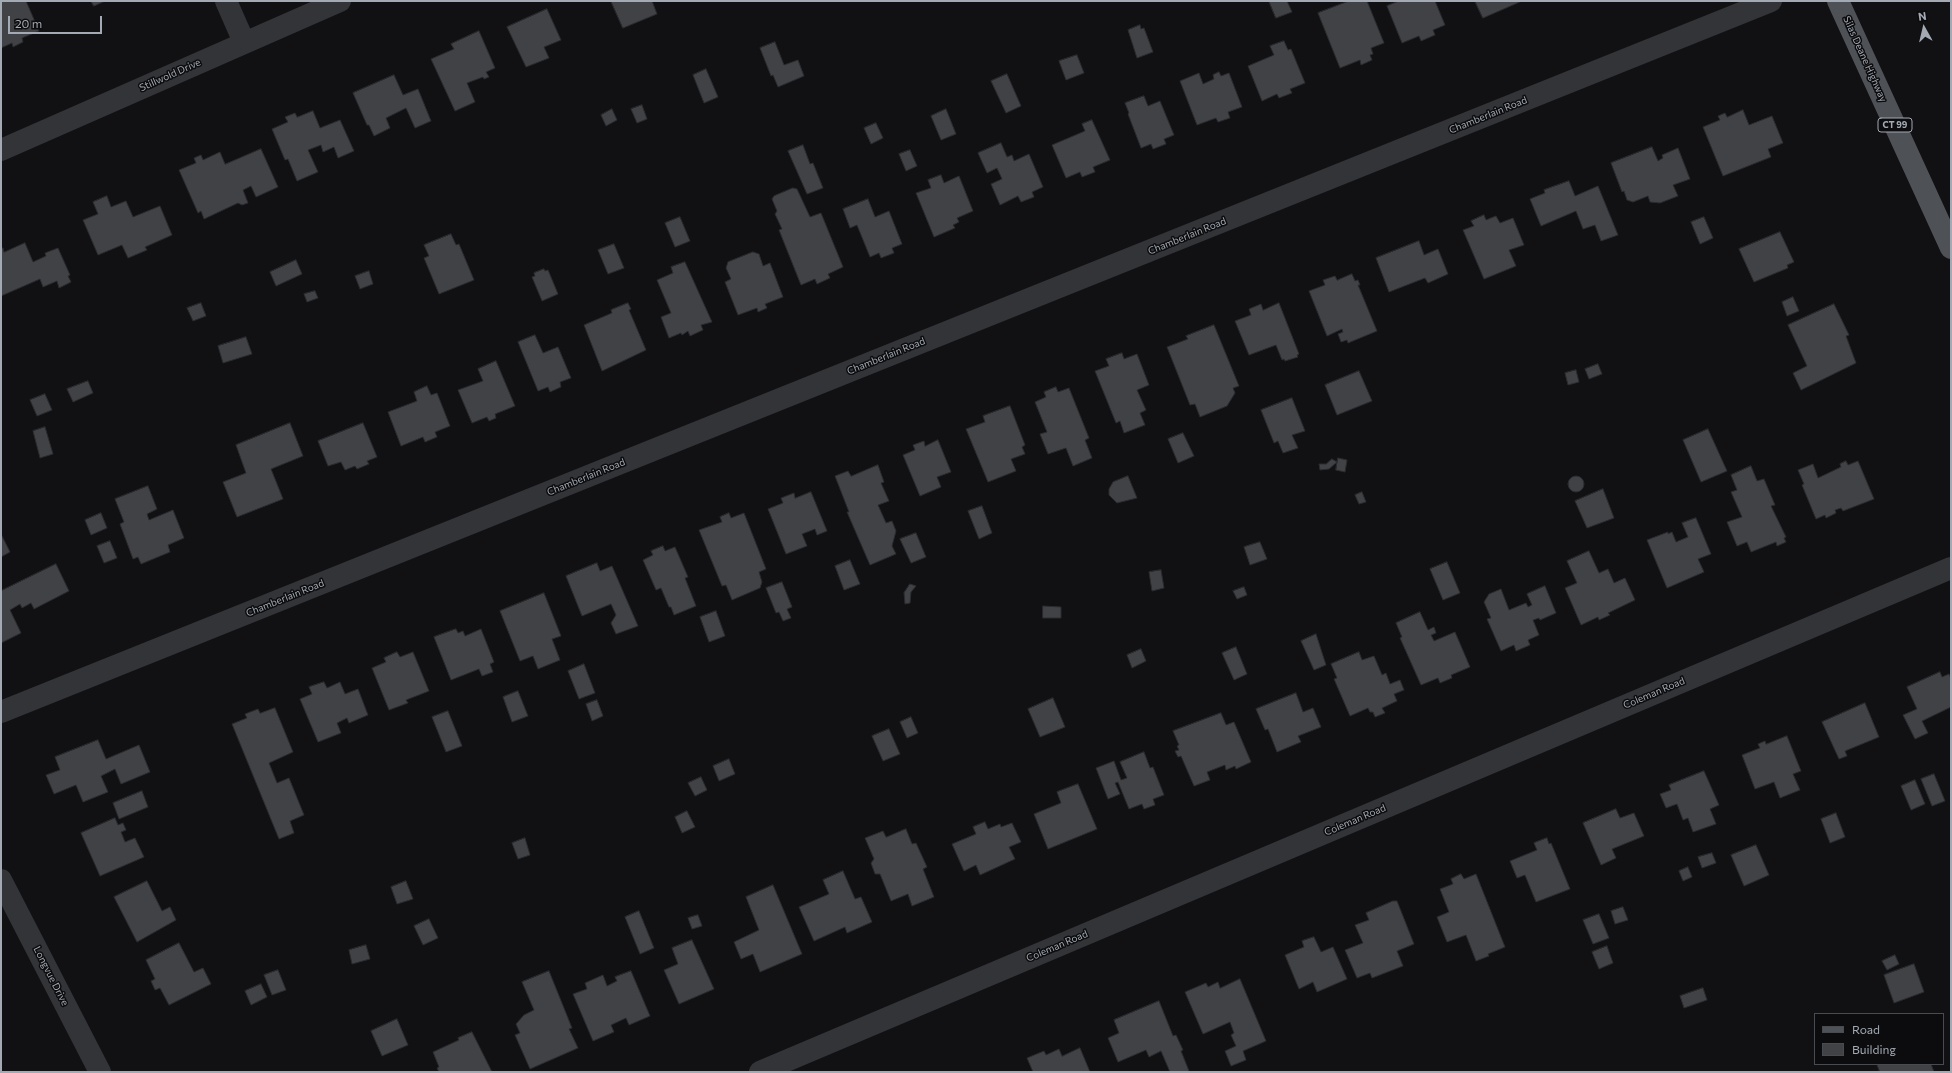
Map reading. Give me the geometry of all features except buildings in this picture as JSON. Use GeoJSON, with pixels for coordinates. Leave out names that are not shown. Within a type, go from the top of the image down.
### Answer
{"type":"FeatureCollection","features":[{"type":"Feature","properties":{"kind":"main road","name":"Silas Deane Highway"},"geometry":{"type":"LineString","coordinates":[[1838,1],[1951,248]]}},
{"type":"Feature","properties":{"kind":"street"},"geometry":{"type":"LineString","coordinates":[[226,1],[244,42]]}},
{"type":"Feature","properties":{"kind":"street","name":"Stillwold Drive"},"geometry":{"type":"LineString","coordinates":[[1,150],[340,1]]}},
{"type":"Feature","properties":{"kind":"street","name":"Chamberlain Road"},"geometry":{"type":"LineString","coordinates":[[1,712],[1771,1]]}},
{"type":"Feature","properties":{"kind":"street","name":"Coleman Road"},"geometry":{"type":"LineString","coordinates":[[760,1072],[1951,568]]}},
{"type":"Feature","properties":{"kind":"street","name":"Longvue Drive"},"geometry":{"type":"LineString","coordinates":[[1,880],[100,1072]]}}]}
